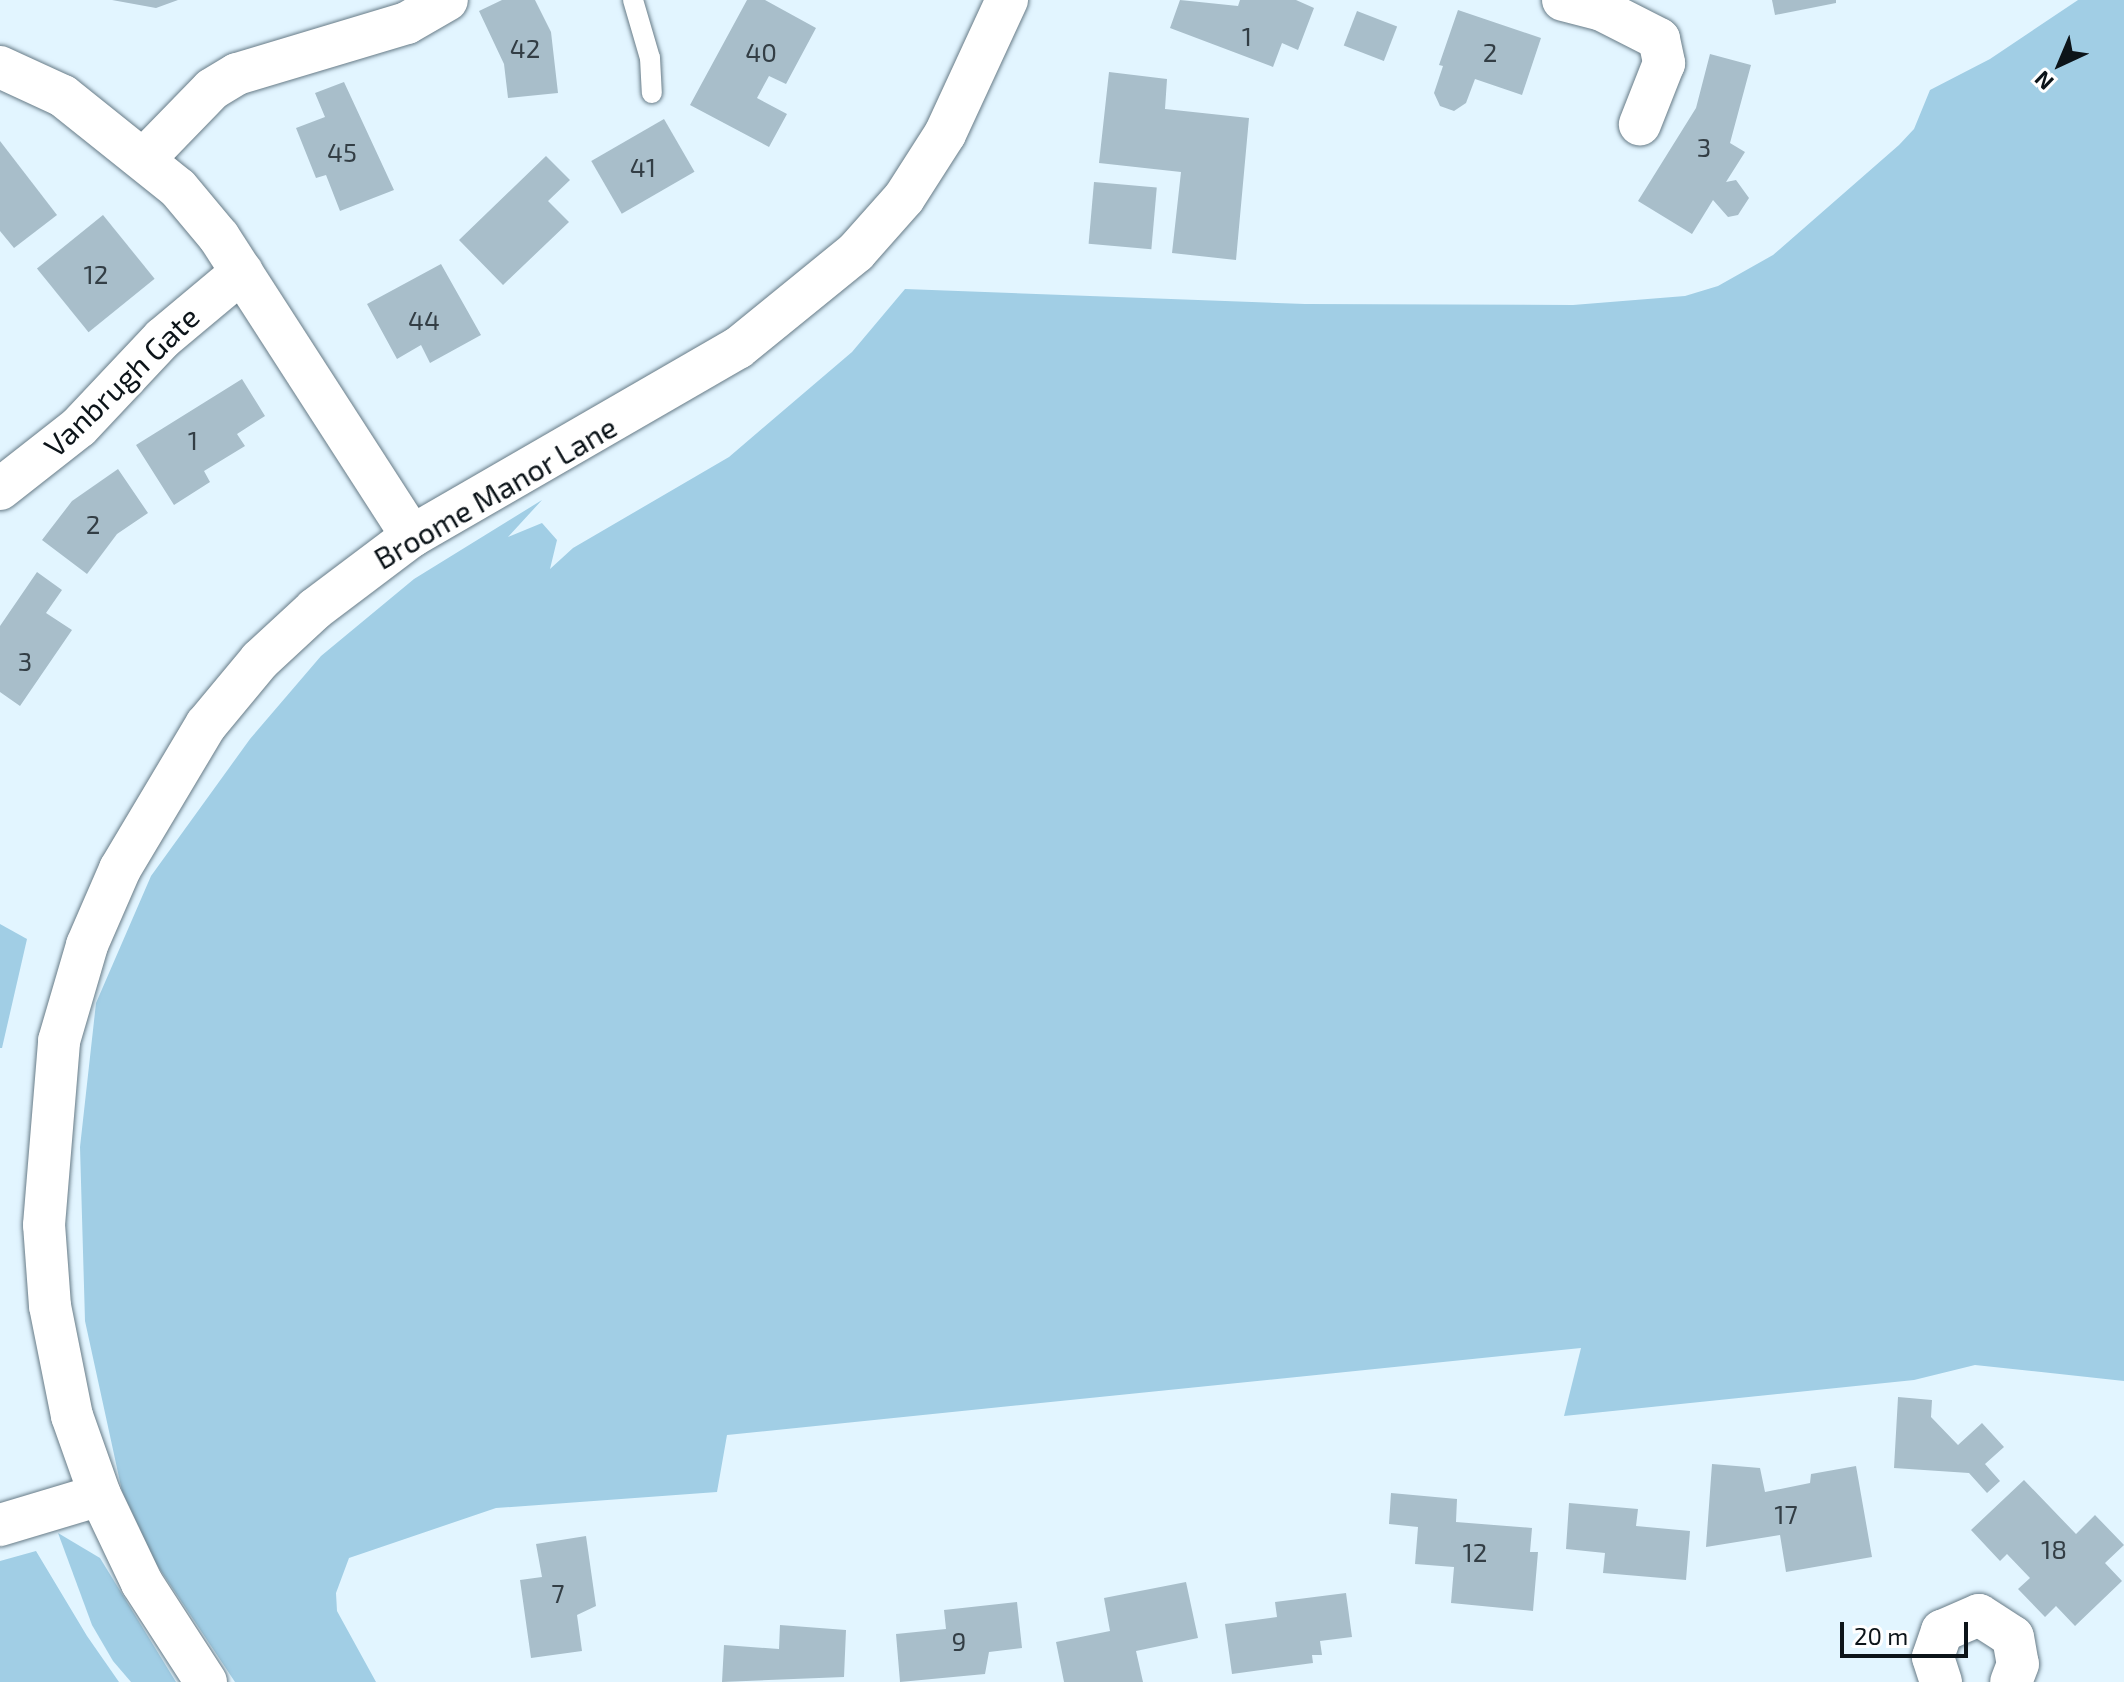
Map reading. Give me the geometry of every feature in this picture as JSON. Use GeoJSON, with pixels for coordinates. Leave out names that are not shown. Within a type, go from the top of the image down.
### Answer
{"type":"FeatureCollection","features":[{"type":"Feature","properties":{"kind":"street"},"geometry":{"type":"LineString","coordinates":[[145,158],[212,89],[237,74],[407,23],[447,0]]}},
{"type":"Feature","properties":{"kind":"street","name":"Broome Manor Lane"},"geometry":{"type":"LineString","coordinates":[[206,1682],[142,1583],[100,1495],[69,1401],[50,1306],[44,1225],[59,1041],[87,945],[159,795],[206,725],[260,660],[315,609],[412,536],[738,348],[856,252],[904,198],[945,134],[1007,0]]}},
{"type":"Feature","properties":{"kind":"street"},"geometry":{"type":"LineString","coordinates":[[1563,0],[1602,10],[1659,39],[1664,63],[1640,124]]}},
{"type":"Feature","properties":{"kind":"street"},"geometry":{"type":"LineString","coordinates":[[0,67],[63,96],[145,158],[203,218],[242,272],[412,536]]}},
{"type":"Feature","properties":{"kind":"street","name":"Vanbrugh Gate"},"geometry":{"type":"LineString","coordinates":[[0,489],[79,427],[163,338],[242,272]]}},
{"type":"Feature","properties":{"kind":"street"},"geometry":{"type":"LineString","coordinates":[[0,1525],[100,1495]]}},
{"type":"Feature","properties":{"kind":"street"},"geometry":{"type":"LineString","coordinates":[[1941,1682],[1933,1657],[1942,1631],[1979,1615],[2013,1637],[2018,1664],[2011,1682]]}},
{"type":"Feature","properties":{"kind":"lane"},"geometry":{"type":"LineString","coordinates":[[633,0],[650,58],[652,93]]}},
{"type":"Feature","properties":{"kind":"shaded area"},"geometry":{"type":"Polygon","coordinates":[[[2078,0],[2124,0],[2124,1381],[1975,1365],[1914,1380],[1564,1416],[1581,1348],[727,1435],[717,1492],[496,1508],[349,1558],[336,1593],[337,1611],[376,1682],[235,1682],[157,1565],[122,1491],[85,1321],[80,1147],[96,1003],[151,876],[250,739],[321,656],[414,579],[542,500],[508,537],[542,523],[557,540],[550,569],[573,548],[729,457],[852,352],[905,289],[1305,304],[1573,305],[1685,296],[1718,286],[1773,255],[1899,145],[1914,129],[1930,90],[1990,59],[2078,0]]]}},
{"type":"Feature","properties":{"kind":"shaded area"},"geometry":{"type":"Polygon","coordinates":[[[0,924],[27,939],[2,1048],[0,1048],[0,924]]]}},
{"type":"Feature","properties":{"kind":"shaded area"},"geometry":{"type":"Polygon","coordinates":[[[58,1533],[100,1558],[176,1682],[131,1682],[113,1661],[92,1625],[58,1533]]]}},
{"type":"Feature","properties":{"kind":"shaded area"},"geometry":{"type":"Polygon","coordinates":[[[36,1551],[87,1636],[119,1682],[0,1682],[0,1561],[36,1551]]]}},
{"type":"Feature","properties":{"kind":"building"},"geometry":{"type":"Polygon","coordinates":[[[112,0],[178,0],[156,8],[112,0]]]}},
{"type":"Feature","properties":{"kind":"building"},"geometry":{"type":"Polygon","coordinates":[[[502,0],[535,0],[551,32],[558,93],[508,98],[504,64],[479,11],[502,0]]]}},
{"type":"Feature","properties":{"kind":"building"},"geometry":{"type":"Polygon","coordinates":[[[747,0],[765,0],[816,28],[786,84],[769,76],[757,98],[787,114],[769,147],[690,105],[747,0]]]}},
{"type":"Feature","properties":{"kind":"building"},"geometry":{"type":"Polygon","coordinates":[[[1180,0],[1238,6],[1240,0],[1296,0],[1314,8],[1298,50],[1282,43],[1273,67],[1170,28],[1180,0]]]}},
{"type":"Feature","properties":{"kind":"building"},"geometry":{"type":"Polygon","coordinates":[[[1772,0],[1836,0],[1836,3],[1775,15],[1772,0]]]}},
{"type":"Feature","properties":{"kind":"building"},"geometry":{"type":"Polygon","coordinates":[[[1458,10],[1541,38],[1522,95],[1475,79],[1466,103],[1454,111],[1440,106],[1434,93],[1443,66],[1439,65],[1458,10]]]}},
{"type":"Feature","properties":{"kind":"building"},"geometry":{"type":"Polygon","coordinates":[[[1357,11],[1397,26],[1384,61],[1344,46],[1357,11]]]}},
{"type":"Feature","properties":{"kind":"building"},"geometry":{"type":"Polygon","coordinates":[[[1710,54],[1751,65],[1730,143],[1745,152],[1726,182],[1736,180],[1749,198],[1738,215],[1728,217],[1713,200],[1692,234],[1638,201],[1696,108],[1710,54]]]}},
{"type":"Feature","properties":{"kind":"building"},"geometry":{"type":"Polygon","coordinates":[[[1109,72],[1167,79],[1165,109],[1249,118],[1236,260],[1172,253],[1181,172],[1099,163],[1109,72]]]}},
{"type":"Feature","properties":{"kind":"building"},"geometry":{"type":"Polygon","coordinates":[[[344,82],[394,190],[340,211],[326,175],[316,178],[296,128],[325,117],[315,93],[344,82]]]}},
{"type":"Feature","properties":{"kind":"building"},"geometry":{"type":"Polygon","coordinates":[[[664,119],[694,172],[622,214],[591,161],[664,119]]]}},
{"type":"Feature","properties":{"kind":"building"},"geometry":{"type":"Polygon","coordinates":[[[0,141],[57,215],[14,248],[0,231],[0,141]]]}},
{"type":"Feature","properties":{"kind":"building"},"geometry":{"type":"Polygon","coordinates":[[[546,156],[570,180],[548,201],[569,222],[503,285],[459,240],[546,156]]]}},
{"type":"Feature","properties":{"kind":"building"},"geometry":{"type":"Polygon","coordinates":[[[1094,182],[1157,187],[1151,249],[1089,244],[1094,182]]]}},
{"type":"Feature","properties":{"kind":"building"},"geometry":{"type":"Polygon","coordinates":[[[103,215],[155,279],[89,332],[37,268],[103,215]]]}},
{"type":"Feature","properties":{"kind":"building"},"geometry":{"type":"Polygon","coordinates":[[[441,264],[481,335],[430,363],[421,345],[397,359],[367,304],[441,264]]]}},
{"type":"Feature","properties":{"kind":"building"},"geometry":{"type":"Polygon","coordinates":[[[242,379],[265,416],[237,434],[245,446],[204,471],[210,482],[174,505],[136,445],[242,379]]]}},
{"type":"Feature","properties":{"kind":"building"},"geometry":{"type":"Polygon","coordinates":[[[118,469],[148,513],[117,534],[87,574],[42,540],[72,501],[118,469]]]}},
{"type":"Feature","properties":{"kind":"building"},"geometry":{"type":"Polygon","coordinates":[[[37,572],[62,590],[46,613],[72,630],[20,706],[0,692],[0,626],[37,572]]]}},
{"type":"Feature","properties":{"kind":"building"},"geometry":{"type":"Polygon","coordinates":[[[1898,1397],[1932,1400],[1931,1417],[1958,1445],[1982,1423],[2004,1447],[1985,1464],[2000,1481],[1987,1493],[1969,1473],[1894,1468],[1898,1397]]]}},
{"type":"Feature","properties":{"kind":"building"},"geometry":{"type":"Polygon","coordinates":[[[1712,1464],[1760,1468],[1765,1492],[1810,1483],[1811,1474],[1856,1466],[1872,1557],[1786,1572],[1780,1535],[1706,1547],[1712,1464]]]}},
{"type":"Feature","properties":{"kind":"building"},"geometry":{"type":"Polygon","coordinates":[[[2024,1480],[2076,1534],[2095,1515],[2124,1545],[2105,1563],[2122,1581],[2075,1626],[2056,1606],[2045,1617],[2018,1589],[2030,1578],[2007,1554],[2000,1561],[1971,1530],[2024,1480]]]}},
{"type":"Feature","properties":{"kind":"building"},"geometry":{"type":"Polygon","coordinates":[[[1391,1493],[1457,1499],[1456,1522],[1532,1528],[1530,1552],[1538,1552],[1533,1611],[1451,1603],[1454,1567],[1415,1564],[1418,1527],[1389,1524],[1391,1493]]]}},
{"type":"Feature","properties":{"kind":"building"},"geometry":{"type":"Polygon","coordinates":[[[1569,1503],[1638,1509],[1636,1526],[1690,1531],[1686,1580],[1603,1573],[1605,1553],[1566,1549],[1569,1503]]]}},
{"type":"Feature","properties":{"kind":"building"},"geometry":{"type":"Polygon","coordinates":[[[586,1536],[596,1606],[577,1615],[582,1651],[531,1658],[520,1580],[542,1577],[536,1544],[586,1536]]]}},
{"type":"Feature","properties":{"kind":"building"},"geometry":{"type":"Polygon","coordinates":[[[1186,1582],[1198,1638],[1136,1651],[1143,1682],[1064,1682],[1056,1642],[1110,1631],[1104,1598],[1186,1582]]]}},
{"type":"Feature","properties":{"kind":"building"},"geometry":{"type":"Polygon","coordinates":[[[1346,1593],[1352,1637],[1320,1641],[1322,1655],[1312,1655],[1313,1663],[1232,1674],[1225,1624],[1277,1617],[1275,1602],[1346,1593]]]}},
{"type":"Feature","properties":{"kind":"building"},"geometry":{"type":"Polygon","coordinates":[[[1017,1602],[1022,1648],[989,1652],[985,1674],[900,1682],[896,1634],[946,1629],[944,1610],[1017,1602]]]}},
{"type":"Feature","properties":{"kind":"building"},"geometry":{"type":"Polygon","coordinates":[[[780,1625],[846,1630],[844,1677],[722,1682],[724,1645],[779,1649],[780,1625]]]}}]}
